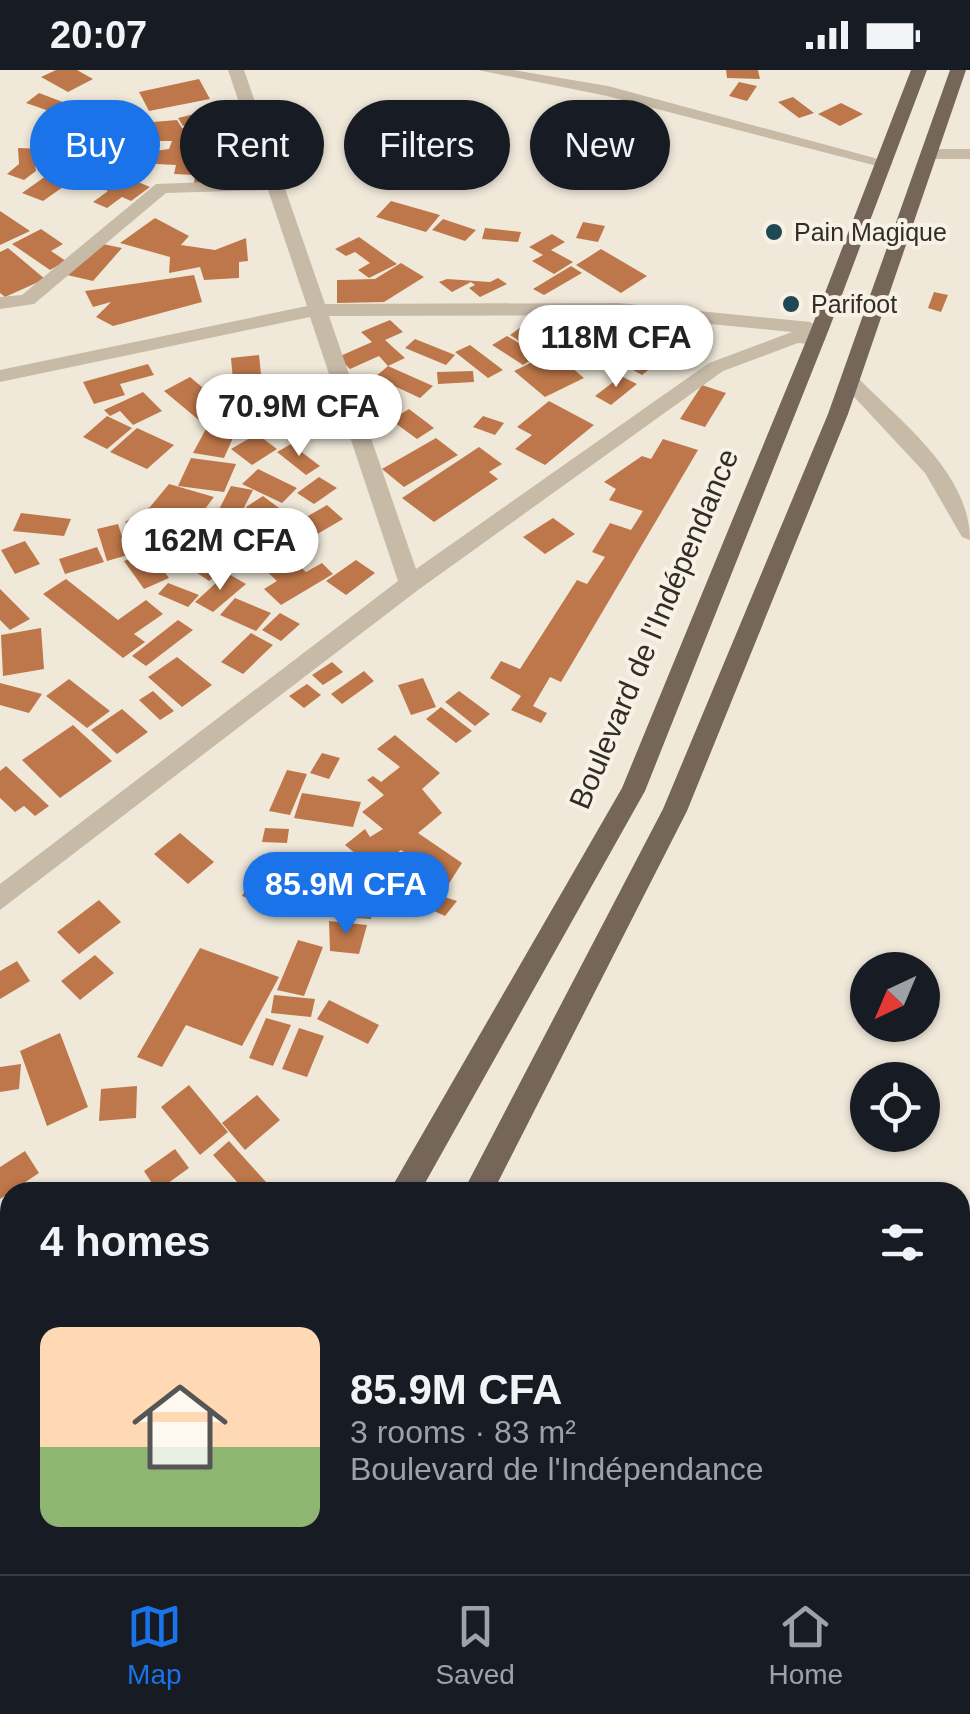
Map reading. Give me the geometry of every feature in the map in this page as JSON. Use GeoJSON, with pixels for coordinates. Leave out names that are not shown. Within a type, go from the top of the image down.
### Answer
{"type":"FeatureCollection","features":[{"type":"Feature","properties":{"kind":"main road","name":"Boulevard de l'Indépendance"},"geometry":{"type":"LineString","coordinates":[[410,1182],[633,791],[920,70]]}},
{"type":"Feature","properties":{"kind":"main road"},"geometry":{"type":"LineString","coordinates":[[483,1182],[676,811],[850,381],[958,70]]}},
{"type":"Feature","properties":{"kind":"street"},"geometry":{"type":"LineString","coordinates":[[236,70],[246,100]]}},
{"type":"Feature","properties":{"kind":"street"},"geometry":{"type":"LineString","coordinates":[[486,70],[608,91],[885,163]]}},
{"type":"Feature","properties":{"kind":"street"},"geometry":{"type":"LineString","coordinates":[[930,154],[970,154]]}},
{"type":"Feature","properties":{"kind":"street"},"geometry":{"type":"LineString","coordinates":[[0,303],[28,300],[162,188],[180,188]]}},
{"type":"Feature","properties":{"kind":"street"},"geometry":{"type":"LineString","coordinates":[[278,190],[410,584]]}},
{"type":"Feature","properties":{"kind":"street"},"geometry":{"type":"LineString","coordinates":[[0,376],[316,310],[620,309],[818,334]]}},
{"type":"Feature","properties":{"kind":"street"},"geometry":{"type":"LineString","coordinates":[[0,900],[410,584],[716,367],[796,337],[818,334]]}},
{"type":"Feature","properties":{"kind":"street"},"geometry":{"type":"LineString","coordinates":[[850,381],[932,468],[970,532]]}},
{"type":"Feature","properties":{"kind":"building"},"geometry":{"type":"Polygon","coordinates":[[[56,70],[77,70],[93,79],[68,92],[41,77],[56,70]]]}},
{"type":"Feature","properties":{"kind":"building"},"geometry":{"type":"Polygon","coordinates":[[[726,70],[758,70],[760,79],[727,78],[726,70]]]}},
{"type":"Feature","properties":{"kind":"building"},"geometry":{"type":"Polygon","coordinates":[[[199,79],[210,99],[180,100],[180,105],[160,109],[160,100],[143,100],[139,92],[199,79]]]}},
{"type":"Feature","properties":{"kind":"building"},"geometry":{"type":"Polygon","coordinates":[[[739,82],[757,86],[747,101],[729,96],[739,82]]]}},
{"type":"Feature","properties":{"kind":"building"},"geometry":{"type":"Polygon","coordinates":[[[39,93],[57,100],[30,100],[30,104],[26,103],[39,93]]]}},
{"type":"Feature","properties":{"kind":"building"},"geometry":{"type":"Polygon","coordinates":[[[793,97],[814,113],[799,118],[778,102],[793,97]]]}},
{"type":"Feature","properties":{"kind":"building"},"geometry":{"type":"Polygon","coordinates":[[[841,103],[863,114],[840,126],[818,114],[841,103]]]}},
{"type":"Feature","properties":{"kind":"building"},"geometry":{"type":"Polygon","coordinates":[[[177,120],[180,125],[180,174],[174,174],[176,165],[160,164],[160,150],[169,149],[172,141],[160,141],[160,121],[177,120]]]}},
{"type":"Feature","properties":{"kind":"building"},"geometry":{"type":"Polygon","coordinates":[[[18,148],[30,148],[30,176],[24,180],[7,174],[19,164],[18,148]]]}},
{"type":"Feature","properties":{"kind":"building"},"geometry":{"type":"Polygon","coordinates":[[[30,187],[59,190],[43,201],[22,193],[30,187]]]}},
{"type":"Feature","properties":{"kind":"building"},"geometry":{"type":"Polygon","coordinates":[[[146,190],[131,201],[122,197],[107,208],[93,202],[108,191],[146,190]]]}},
{"type":"Feature","properties":{"kind":"building"},"geometry":{"type":"Polygon","coordinates":[[[391,201],[440,215],[426,232],[376,217],[391,201]]]}},
{"type":"Feature","properties":{"kind":"building"},"geometry":{"type":"Polygon","coordinates":[[[0,211],[30,231],[0,245],[0,211]]]}},
{"type":"Feature","properties":{"kind":"building"},"geometry":{"type":"Polygon","coordinates":[[[155,218],[189,236],[181,245],[215,250],[246,238],[248,261],[239,262],[239,278],[204,280],[200,267],[169,273],[170,257],[120,243],[155,218]]]}},
{"type":"Feature","properties":{"kind":"building"},"geometry":{"type":"Polygon","coordinates":[[[443,219],[476,230],[465,241],[432,230],[443,219]]]}},
{"type":"Feature","properties":{"kind":"building"},"geometry":{"type":"Polygon","coordinates":[[[583,222],[605,226],[598,242],[576,238],[583,222]]]}},
{"type":"Feature","properties":{"kind":"building"},"geometry":{"type":"Polygon","coordinates":[[[485,228],[521,232],[518,242],[482,239],[485,228]]]}},
{"type":"Feature","properties":{"kind":"building"},"geometry":{"type":"Polygon","coordinates":[[[41,229],[63,244],[51,251],[66,261],[50,270],[12,244],[41,229]]]}},
{"type":"Feature","properties":{"kind":"building"},"geometry":{"type":"Polygon","coordinates":[[[552,234],[565,242],[551,250],[573,262],[554,274],[532,261],[543,255],[529,247],[552,234]]]}},
{"type":"Feature","properties":{"kind":"building"},"geometry":{"type":"Polygon","coordinates":[[[359,237],[397,264],[369,278],[358,270],[370,263],[355,252],[346,256],[335,249],[359,237]]]}},
{"type":"Feature","properties":{"kind":"building"},"geometry":{"type":"Polygon","coordinates":[[[98,243],[122,248],[93,281],[67,275],[98,243]]]}},
{"type":"Feature","properties":{"kind":"building"},"geometry":{"type":"Polygon","coordinates":[[[8,248],[45,279],[5,297],[0,293],[0,252],[8,248]]]}},
{"type":"Feature","properties":{"kind":"building"},"geometry":{"type":"Polygon","coordinates":[[[601,249],[647,276],[621,293],[576,265],[601,249]]]}},
{"type":"Feature","properties":{"kind":"building"},"geometry":{"type":"Polygon","coordinates":[[[401,263],[424,277],[384,302],[337,303],[337,280],[375,279],[401,263]]]}},
{"type":"Feature","properties":{"kind":"building"},"geometry":{"type":"Polygon","coordinates":[[[571,266],[582,273],[544,295],[533,289],[571,266]]]}},
{"type":"Feature","properties":{"kind":"building"},"geometry":{"type":"Polygon","coordinates":[[[194,275],[202,302],[113,326],[96,317],[111,302],[93,307],[85,291],[194,275]]]}},
{"type":"Feature","properties":{"kind":"building"},"geometry":{"type":"Polygon","coordinates":[[[498,278],[507,284],[480,297],[469,288],[475,285],[471,282],[452,292],[439,282],[447,279],[490,282],[498,278]]]}},
{"type":"Feature","properties":{"kind":"building"},"geometry":{"type":"Polygon","coordinates":[[[934,292],[948,295],[941,312],[928,308],[934,292]]]}},
{"type":"Feature","properties":{"kind":"building"},"geometry":{"type":"Polygon","coordinates":[[[390,320],[403,332],[385,340],[405,358],[388,366],[379,356],[350,369],[338,357],[372,342],[361,332],[390,320]]]}},
{"type":"Feature","properties":{"kind":"building"},"geometry":{"type":"Polygon","coordinates":[[[596,321],[620,334],[607,344],[629,358],[611,370],[576,349],[595,337],[582,330],[596,321]]]}},
{"type":"Feature","properties":{"kind":"building"},"geometry":{"type":"Polygon","coordinates":[[[524,325],[556,344],[541,354],[510,335],[524,325]]]}},
{"type":"Feature","properties":{"kind":"building"},"geometry":{"type":"Polygon","coordinates":[[[507,336],[538,355],[523,365],[492,345],[507,336]]]}},
{"type":"Feature","properties":{"kind":"building"},"geometry":{"type":"Polygon","coordinates":[[[415,339],[455,355],[446,365],[405,348],[415,339]]]}},
{"type":"Feature","properties":{"kind":"building"},"geometry":{"type":"Polygon","coordinates":[[[470,345],[503,370],[488,378],[455,352],[470,345]]]}},
{"type":"Feature","properties":{"kind":"building"},"geometry":{"type":"Polygon","coordinates":[[[652,346],[667,355],[642,375],[626,366],[652,346]]]}},
{"type":"Feature","properties":{"kind":"building"},"geometry":{"type":"Polygon","coordinates":[[[553,352],[584,378],[545,397],[514,371],[553,352]]]}},
{"type":"Feature","properties":{"kind":"building"},"geometry":{"type":"Polygon","coordinates":[[[259,355],[263,394],[245,417],[227,412],[242,392],[241,380],[233,381],[231,358],[259,355]]]}},
{"type":"Feature","properties":{"kind":"building"},"geometry":{"type":"Polygon","coordinates":[[[148,364],[154,375],[120,384],[125,395],[94,404],[83,382],[148,364]]]}},
{"type":"Feature","properties":{"kind":"building"},"geometry":{"type":"Polygon","coordinates":[[[388,366],[433,386],[420,398],[375,377],[388,366]]]}},
{"type":"Feature","properties":{"kind":"building"},"geometry":{"type":"Polygon","coordinates":[[[473,371],[474,382],[438,384],[437,372],[473,371]]]}},
{"type":"Feature","properties":{"kind":"building"},"geometry":{"type":"Polygon","coordinates":[[[621,376],[637,384],[611,405],[595,396],[621,376]]]}},
{"type":"Feature","properties":{"kind":"building"},"geometry":{"type":"Polygon","coordinates":[[[190,377],[226,407],[200,421],[164,391],[190,377]]]}},
{"type":"Feature","properties":{"kind":"building"},"geometry":{"type":"Polygon","coordinates":[[[702,385],[726,393],[705,427],[680,419],[702,385]]]}},
{"type":"Feature","properties":{"kind":"building"},"geometry":{"type":"Polygon","coordinates":[[[143,392],[162,411],[133,425],[120,411],[110,416],[104,410],[143,392]]]}},
{"type":"Feature","properties":{"kind":"building"},"geometry":{"type":"Polygon","coordinates":[[[549,401],[594,425],[545,465],[515,449],[532,435],[517,427],[549,401]]]}},
{"type":"Feature","properties":{"kind":"building"},"geometry":{"type":"Polygon","coordinates":[[[261,403],[282,411],[262,433],[241,424],[261,403]]]}},
{"type":"Feature","properties":{"kind":"building"},"geometry":{"type":"Polygon","coordinates":[[[409,409],[434,428],[417,439],[391,420],[409,409]]]}},
{"type":"Feature","properties":{"kind":"building"},"geometry":{"type":"Polygon","coordinates":[[[107,416],[132,428],[107,449],[83,437],[107,416]]]}},
{"type":"Feature","properties":{"kind":"building"},"geometry":{"type":"Polygon","coordinates":[[[483,416],[504,423],[495,435],[473,427],[483,416]]]}},
{"type":"Feature","properties":{"kind":"building"},"geometry":{"type":"Polygon","coordinates":[[[383,417],[391,430],[372,435],[365,422],[383,417]]]}},
{"type":"Feature","properties":{"kind":"building"},"geometry":{"type":"Polygon","coordinates":[[[208,425],[237,429],[224,458],[193,453],[208,425]]]}},
{"type":"Feature","properties":{"kind":"building"},"geometry":{"type":"Polygon","coordinates":[[[137,428],[174,445],[147,469],[110,452],[137,428]]]}},
{"type":"Feature","properties":{"kind":"building"},"geometry":{"type":"Polygon","coordinates":[[[257,434],[277,449],[252,465],[231,449],[257,434]]]}},
{"type":"Feature","properties":{"kind":"building"},"geometry":{"type":"Polygon","coordinates":[[[436,438],[458,455],[404,487],[382,469],[436,438]]]}},
{"type":"Feature","properties":{"kind":"building"},"geometry":{"type":"Polygon","coordinates":[[[663,439],[698,450],[561,682],[550,677],[533,706],[547,713],[541,723],[511,710],[521,696],[490,678],[501,661],[520,669],[577,580],[587,584],[605,557],[592,552],[610,523],[631,530],[643,511],[609,500],[616,489],[604,482],[642,456],[651,459],[663,439]]]}},
{"type":"Feature","properties":{"kind":"building"},"geometry":{"type":"Polygon","coordinates":[[[291,444],[320,466],[306,475],[277,452],[291,444]]]}},
{"type":"Feature","properties":{"kind":"building"},"geometry":{"type":"Polygon","coordinates":[[[479,447],[502,464],[489,472],[498,479],[434,522],[402,498],[479,447]]]}},
{"type":"Feature","properties":{"kind":"building"},"geometry":{"type":"Polygon","coordinates":[[[191,458],[236,464],[224,492],[178,486],[191,458]]]}},
{"type":"Feature","properties":{"kind":"building"},"geometry":{"type":"Polygon","coordinates":[[[258,469],[297,488],[282,503],[242,484],[258,469]]]}},
{"type":"Feature","properties":{"kind":"building"},"geometry":{"type":"Polygon","coordinates":[[[319,477],[337,488],[314,504],[297,493],[319,477]]]}},
{"type":"Feature","properties":{"kind":"building"},"geometry":{"type":"Polygon","coordinates":[[[169,484],[214,497],[183,538],[168,533],[151,545],[125,522],[150,507],[169,484]]]}},
{"type":"Feature","properties":{"kind":"building"},"geometry":{"type":"Polygon","coordinates":[[[231,486],[253,490],[232,531],[210,527],[231,486]]]}},
{"type":"Feature","properties":{"kind":"building"},"geometry":{"type":"Polygon","coordinates":[[[263,496],[283,511],[266,522],[246,507],[263,496]]]}},
{"type":"Feature","properties":{"kind":"building"},"geometry":{"type":"Polygon","coordinates":[[[327,505],[343,519],[285,553],[306,572],[322,563],[333,574],[281,605],[264,589],[277,581],[246,552],[327,505]]]}},
{"type":"Feature","properties":{"kind":"building"},"geometry":{"type":"Polygon","coordinates":[[[21,513],[71,519],[64,536],[13,531],[21,513]]]}},
{"type":"Feature","properties":{"kind":"building"},"geometry":{"type":"Polygon","coordinates":[[[553,518],[575,534],[545,554],[523,537],[553,518]]]}},
{"type":"Feature","properties":{"kind":"building"},"geometry":{"type":"Polygon","coordinates":[[[118,524],[128,555],[107,561],[97,529],[118,524]]]}},
{"type":"Feature","properties":{"kind":"building"},"geometry":{"type":"Polygon","coordinates":[[[191,540],[230,566],[209,581],[171,555],[191,540]]]}},
{"type":"Feature","properties":{"kind":"building"},"geometry":{"type":"Polygon","coordinates":[[[25,541],[40,564],[15,574],[1,550],[25,541]]]}},
{"type":"Feature","properties":{"kind":"building"},"geometry":{"type":"Polygon","coordinates":[[[97,547],[104,562],[65,574],[59,559],[97,547]]]}},
{"type":"Feature","properties":{"kind":"building"},"geometry":{"type":"Polygon","coordinates":[[[148,551],[169,578],[144,589],[124,561],[148,551]]]}},
{"type":"Feature","properties":{"kind":"building"},"geometry":{"type":"Polygon","coordinates":[[[356,560],[375,573],[346,595],[326,581],[356,560]]]}},
{"type":"Feature","properties":{"kind":"building"},"geometry":{"type":"Polygon","coordinates":[[[227,573],[246,584],[213,612],[195,602],[227,573]]]}},
{"type":"Feature","properties":{"kind":"building"},"geometry":{"type":"Polygon","coordinates":[[[66,579],[118,620],[146,600],[163,614],[134,634],[145,642],[123,658],[43,594],[66,579]]]}},
{"type":"Feature","properties":{"kind":"building"},"geometry":{"type":"Polygon","coordinates":[[[168,583],[199,595],[188,607],[158,594],[168,583]]]}},
{"type":"Feature","properties":{"kind":"building"},"geometry":{"type":"Polygon","coordinates":[[[0,589],[30,619],[10,630],[0,620],[0,589]]]}},
{"type":"Feature","properties":{"kind":"building"},"geometry":{"type":"Polygon","coordinates":[[[235,598],[271,613],[256,631],[220,615],[235,598]]]}},
{"type":"Feature","properties":{"kind":"building"},"geometry":{"type":"Polygon","coordinates":[[[280,613],[300,624],[281,641],[262,630],[280,613]]]}},
{"type":"Feature","properties":{"kind":"building"},"geometry":{"type":"Polygon","coordinates":[[[178,620],[193,630],[146,666],[132,656],[178,620]]]}},
{"type":"Feature","properties":{"kind":"building"},"geometry":{"type":"Polygon","coordinates":[[[41,628],[44,669],[3,676],[1,635],[41,628]]]}},
{"type":"Feature","properties":{"kind":"building"},"geometry":{"type":"Polygon","coordinates":[[[251,633],[273,645],[243,674],[221,662],[251,633]]]}},
{"type":"Feature","properties":{"kind":"building"},"geometry":{"type":"Polygon","coordinates":[[[177,657],[212,685],[182,707],[148,677],[177,657]]]}},
{"type":"Feature","properties":{"kind":"building"},"geometry":{"type":"Polygon","coordinates":[[[332,662],[343,672],[323,685],[312,675],[332,662]]]}},
{"type":"Feature","properties":{"kind":"building"},"geometry":{"type":"Polygon","coordinates":[[[364,671],[374,681],[342,704],[331,694],[364,671]]]}},
{"type":"Feature","properties":{"kind":"building"},"geometry":{"type":"Polygon","coordinates":[[[423,678],[436,707],[411,715],[398,685],[423,678]]]}},
{"type":"Feature","properties":{"kind":"building"},"geometry":{"type":"Polygon","coordinates":[[[69,679],[110,711],[87,728],[46,696],[69,679]]]}},
{"type":"Feature","properties":{"kind":"building"},"geometry":{"type":"Polygon","coordinates":[[[0,683],[42,694],[29,713],[0,705],[0,683]]]}},
{"type":"Feature","properties":{"kind":"building"},"geometry":{"type":"Polygon","coordinates":[[[307,684],[321,695],[304,708],[289,696],[307,684]]]}},
{"type":"Feature","properties":{"kind":"building"},"geometry":{"type":"Polygon","coordinates":[[[153,691],[174,711],[160,720],[139,700],[153,691]]]}},
{"type":"Feature","properties":{"kind":"building"},"geometry":{"type":"Polygon","coordinates":[[[459,691],[490,714],[475,726],[445,702],[459,691]]]}},
{"type":"Feature","properties":{"kind":"building"},"geometry":{"type":"Polygon","coordinates":[[[441,707],[472,731],[456,743],[426,719],[441,707]]]}},
{"type":"Feature","properties":{"kind":"building"},"geometry":{"type":"Polygon","coordinates":[[[122,709],[148,732],[117,754],[91,730],[122,709]]]}},
{"type":"Feature","properties":{"kind":"building"},"geometry":{"type":"Polygon","coordinates":[[[73,725],[112,761],[60,798],[22,760],[73,725]]]}},
{"type":"Feature","properties":{"kind":"building"},"geometry":{"type":"Polygon","coordinates":[[[395,735],[440,773],[422,789],[442,813],[418,833],[462,863],[441,896],[457,901],[445,916],[403,897],[424,865],[401,850],[373,868],[345,845],[365,829],[370,837],[383,829],[362,812],[384,795],[367,780],[373,776],[381,782],[400,767],[377,749],[395,735]]]}},
{"type":"Feature","properties":{"kind":"building"},"geometry":{"type":"Polygon","coordinates":[[[322,753],[340,758],[329,779],[310,773],[322,753]]]}},
{"type":"Feature","properties":{"kind":"building"},"geometry":{"type":"Polygon","coordinates":[[[6,766],[49,806],[35,816],[24,806],[15,812],[0,798],[0,771],[6,766]]]}},
{"type":"Feature","properties":{"kind":"building"},"geometry":{"type":"Polygon","coordinates":[[[287,770],[307,774],[290,815],[269,811],[287,770]]]}},
{"type":"Feature","properties":{"kind":"building"},"geometry":{"type":"Polygon","coordinates":[[[302,793],[361,802],[353,827],[294,818],[302,793]]]}},
{"type":"Feature","properties":{"kind":"building"},"geometry":{"type":"Polygon","coordinates":[[[265,828],[289,829],[287,843],[262,842],[265,828]]]}},
{"type":"Feature","properties":{"kind":"building"},"geometry":{"type":"Polygon","coordinates":[[[180,833],[214,862],[188,884],[154,854],[180,833]]]}},
{"type":"Feature","properties":{"kind":"building"},"geometry":{"type":"Polygon","coordinates":[[[262,863],[302,879],[293,894],[308,899],[298,917],[242,896],[262,863]]]}},
{"type":"Feature","properties":{"kind":"building"},"geometry":{"type":"Polygon","coordinates":[[[334,899],[373,903],[371,919],[331,916],[334,899]]]}},
{"type":"Feature","properties":{"kind":"building"},"geometry":{"type":"Polygon","coordinates":[[[99,900],[121,922],[79,954],[57,932],[99,900]]]}},
{"type":"Feature","properties":{"kind":"building"},"geometry":{"type":"Polygon","coordinates":[[[329,921],[367,925],[359,954],[330,951],[329,921]]]}},
{"type":"Feature","properties":{"kind":"building"},"geometry":{"type":"Polygon","coordinates":[[[298,940],[323,947],[304,996],[277,990],[298,940]]]}},
{"type":"Feature","properties":{"kind":"building"},"geometry":{"type":"Polygon","coordinates":[[[200,948],[279,977],[242,1046],[186,1025],[162,1067],[137,1057],[200,948]]]}},
{"type":"Feature","properties":{"kind":"building"},"geometry":{"type":"Polygon","coordinates":[[[95,955],[114,973],[80,1000],[61,981],[95,955]]]}},
{"type":"Feature","properties":{"kind":"building"},"geometry":{"type":"Polygon","coordinates":[[[17,961],[30,981],[0,999],[0,971],[17,961]]]}},
{"type":"Feature","properties":{"kind":"building"},"geometry":{"type":"Polygon","coordinates":[[[274,995],[315,999],[311,1017],[271,1013],[274,995]]]}},
{"type":"Feature","properties":{"kind":"building"},"geometry":{"type":"Polygon","coordinates":[[[329,1000],[379,1025],[368,1044],[317,1019],[329,1000]]]}},
{"type":"Feature","properties":{"kind":"building"},"geometry":{"type":"Polygon","coordinates":[[[266,1018],[291,1025],[273,1066],[249,1058],[266,1018]]]}},
{"type":"Feature","properties":{"kind":"building"},"geometry":{"type":"Polygon","coordinates":[[[299,1028],[324,1036],[307,1077],[282,1069],[299,1028]]]}},
{"type":"Feature","properties":{"kind":"building"},"geometry":{"type":"Polygon","coordinates":[[[60,1033],[88,1107],[47,1126],[20,1051],[60,1033]]]}},
{"type":"Feature","properties":{"kind":"building"},"geometry":{"type":"Polygon","coordinates":[[[21,1064],[19,1089],[0,1092],[0,1067],[21,1064]]]}},
{"type":"Feature","properties":{"kind":"building"},"geometry":{"type":"Polygon","coordinates":[[[189,1085],[228,1132],[200,1155],[161,1107],[189,1085]]]}},
{"type":"Feature","properties":{"kind":"building"},"geometry":{"type":"Polygon","coordinates":[[[137,1086],[136,1118],[99,1121],[101,1089],[137,1086]]]}},
{"type":"Feature","properties":{"kind":"building"},"geometry":{"type":"Polygon","coordinates":[[[257,1095],[280,1120],[245,1150],[222,1123],[257,1095]]]}},
{"type":"Feature","properties":{"kind":"building"},"geometry":{"type":"Polygon","coordinates":[[[229,1141],[266,1182],[237,1182],[213,1155],[229,1141]]]}},
{"type":"Feature","properties":{"kind":"building"},"geometry":{"type":"Polygon","coordinates":[[[175,1149],[189,1168],[170,1182],[151,1182],[144,1171],[175,1149]]]}},
{"type":"Feature","properties":{"kind":"building"},"geometry":{"type":"Polygon","coordinates":[[[25,1151],[39,1173],[26,1182],[0,1182],[0,1167],[25,1151]]]}},
{"type":"Feature","properties":{"kind":"place","name":"Pain Magique"},"geometry":{"type":"Point","coordinates":[774,232]}},
{"type":"Feature","properties":{"kind":"place","name":"Parifoot"},"geometry":{"type":"Point","coordinates":[791,304]}}]}
